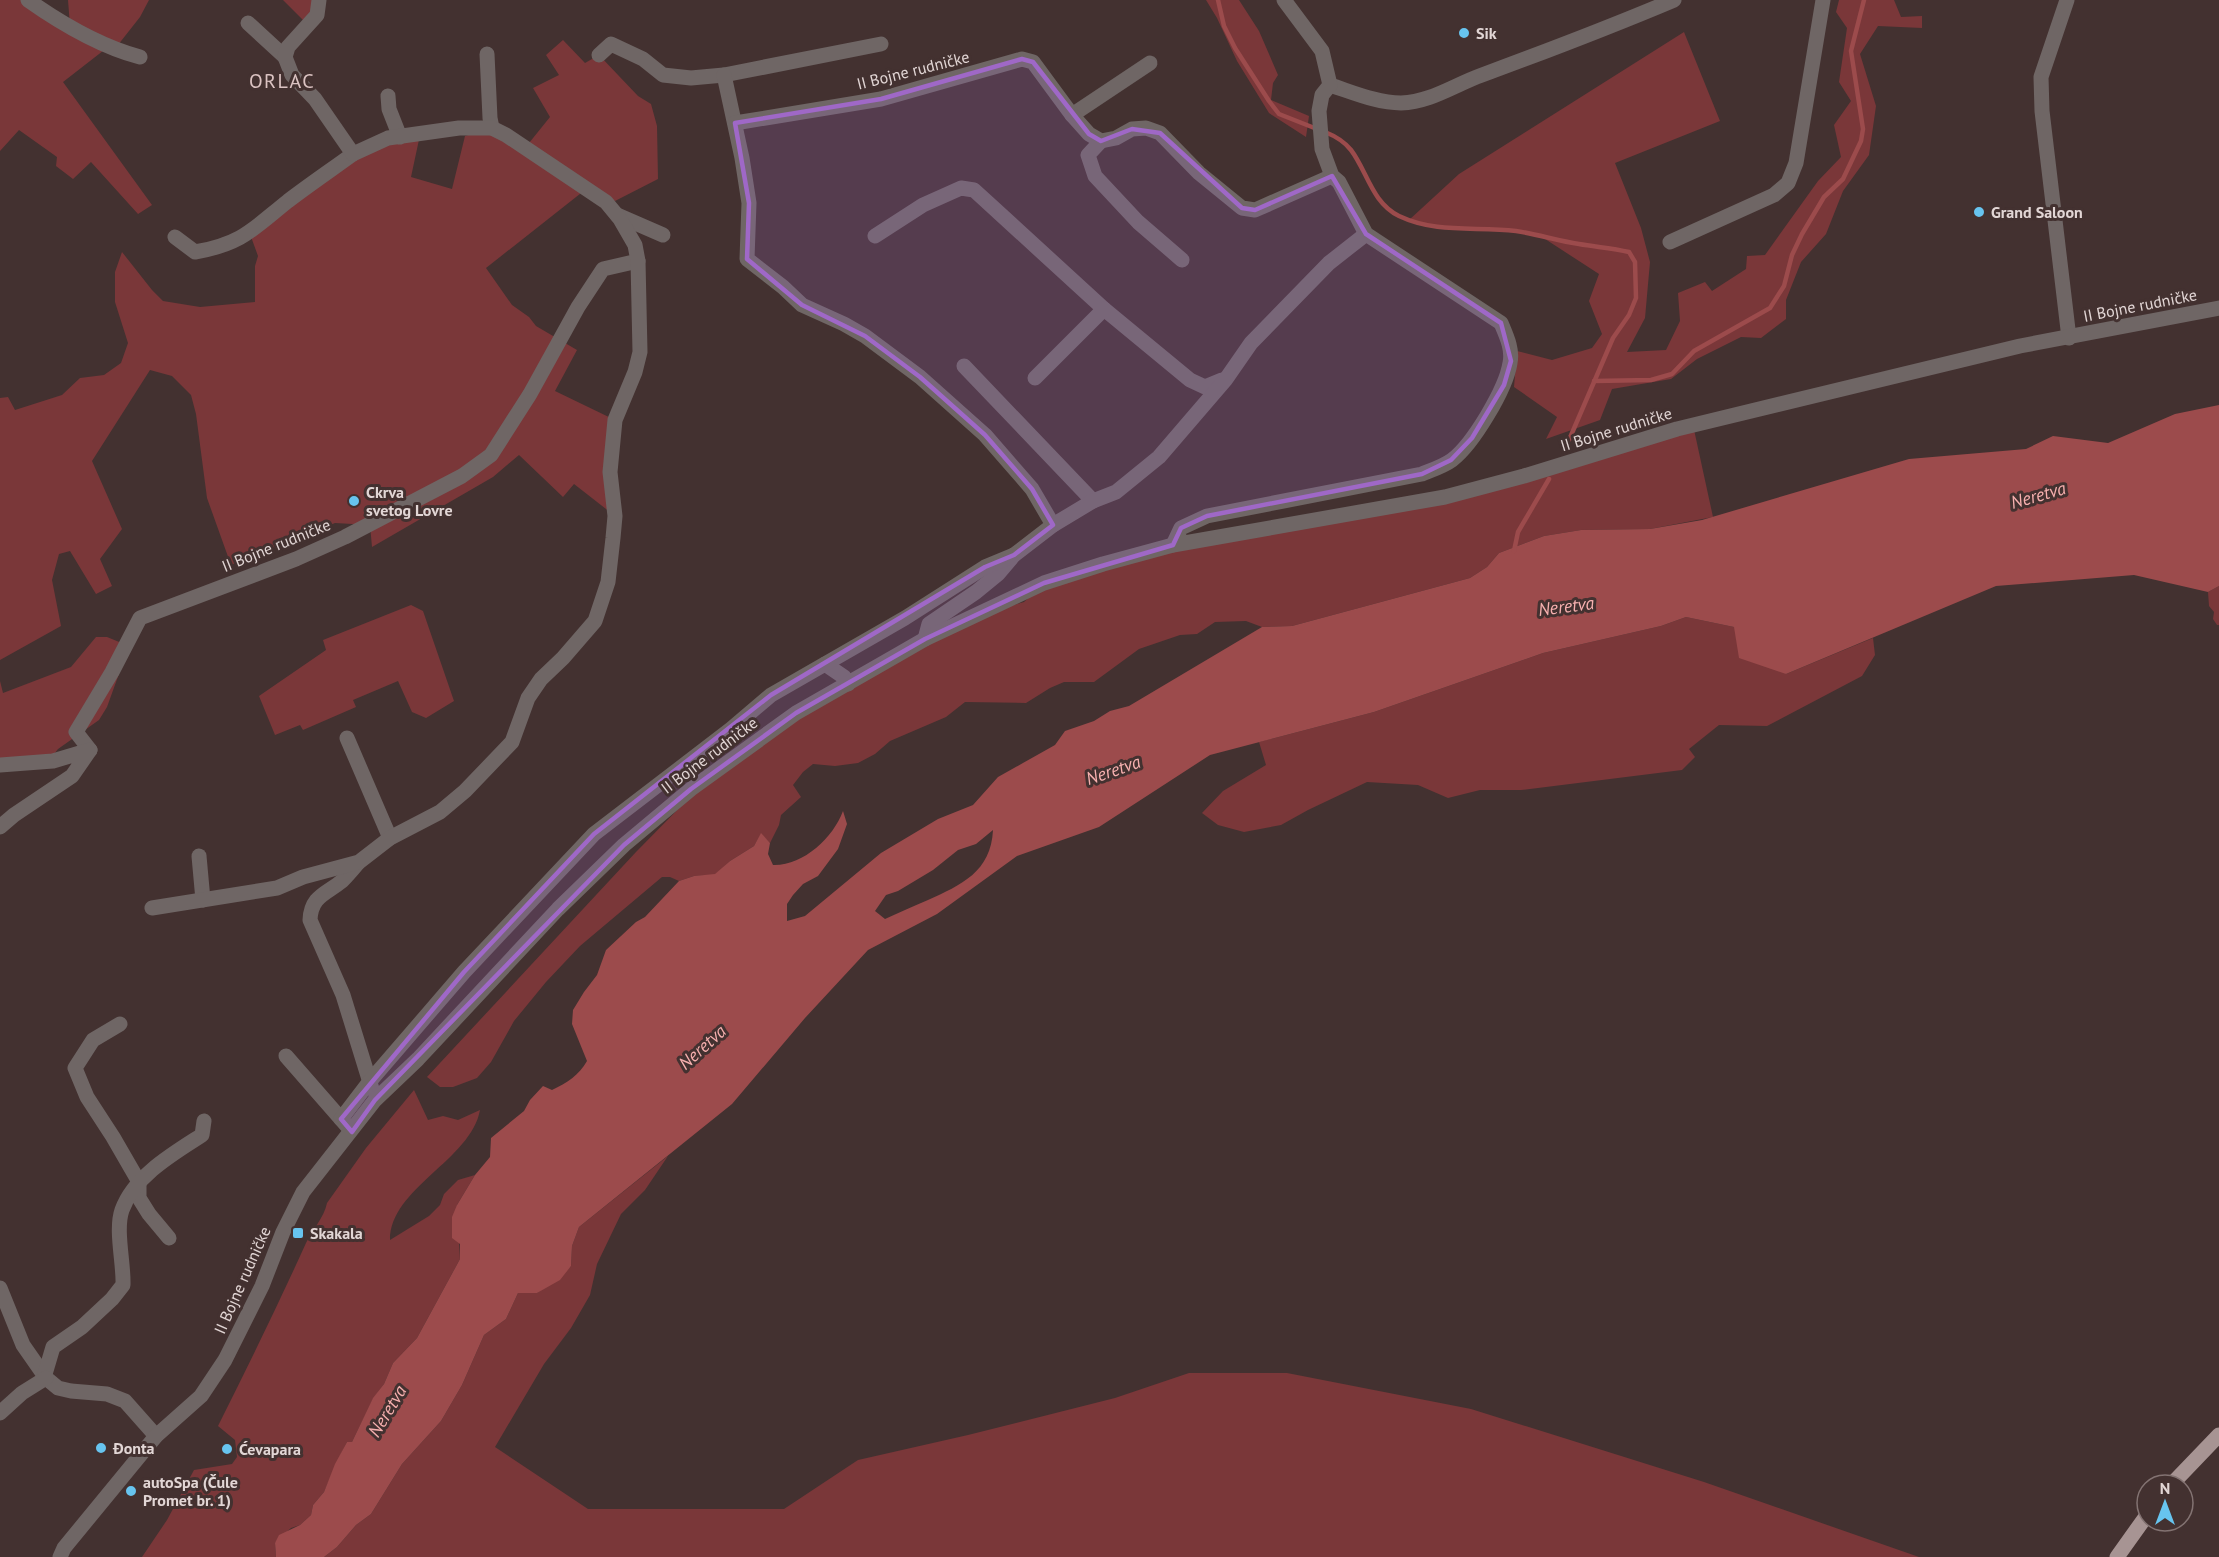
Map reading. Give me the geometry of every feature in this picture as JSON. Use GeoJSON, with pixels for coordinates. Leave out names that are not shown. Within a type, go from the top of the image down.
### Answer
{"type":"FeatureCollection","features":[{"type":"Feature","properties":{"kind":"main road"},"geometry":{"type":"LineString","coordinates":[[2183,1473],[2219,1435]]}},
{"type":"Feature","properties":{"kind":"main road"},"geometry":{"type":"LineString","coordinates":[[2117,1557],[2135,1532]]}},
{"type":"Feature","properties":{"kind":"street"},"geometry":{"type":"LineString","coordinates":[[28,0],[88,37],[114,50],[140,57]]}},
{"type":"Feature","properties":{"kind":"street"},"geometry":{"type":"LineString","coordinates":[[285,57],[288,47],[317,15],[319,0]]}},
{"type":"Feature","properties":{"kind":"street"},"geometry":{"type":"LineString","coordinates":[[1284,0],[1323,51],[1330,85]]}},
{"type":"Feature","properties":{"kind":"street"},"geometry":{"type":"LineString","coordinates":[[1330,85],[1374,99],[1399,103],[1426,100],[1479,76],[1552,50],[1674,0]]}},
{"type":"Feature","properties":{"kind":"street"},"geometry":{"type":"LineString","coordinates":[[1670,242],[1774,195],[1788,183],[1796,163],[1823,0]]}},
{"type":"Feature","properties":{"kind":"street","name":"II Bojne rudničke"},"geometry":{"type":"LineString","coordinates":[[2067,0],[2041,77],[2042,111],[2069,338]]}},
{"type":"Feature","properties":{"kind":"street"},"geometry":{"type":"LineString","coordinates":[[248,23],[285,57],[292,75],[315,99],[353,154]]}},
{"type":"Feature","properties":{"kind":"street","name":"II Bojne rudničke"},"geometry":{"type":"LineString","coordinates":[[599,55],[611,44],[643,59],[663,75],[691,78],[724,75],[881,44]]}},
{"type":"Feature","properties":{"kind":"street"},"geometry":{"type":"LineString","coordinates":[[487,54],[492,128]]}},
{"type":"Feature","properties":{"kind":"street","name":"II Bojne rudničke"},"geometry":{"type":"LineString","coordinates":[[735,123],[881,99],[1022,58],[1033,62],[1072,115],[1089,134],[1101,141]]}},
{"type":"Feature","properties":{"kind":"street"},"geometry":{"type":"LineString","coordinates":[[1072,115],[1150,63]]}},
{"type":"Feature","properties":{"kind":"street"},"geometry":{"type":"LineString","coordinates":[[724,75],[749,203],[747,259],[802,305],[865,336],[920,376],[985,435],[1032,489],[1053,525]]}},
{"type":"Feature","properties":{"kind":"street"},"geometry":{"type":"LineString","coordinates":[[1173,545],[1181,528],[1207,516],[1422,474],[1451,460],[1472,438],[1504,385],[1511,361],[1508,340],[1501,323],[1366,234],[1339,182],[1332,176],[1320,137],[1322,95],[1330,85]]}},
{"type":"Feature","properties":{"kind":"street"},"geometry":{"type":"LineString","coordinates":[[388,96],[389,109],[400,137]]}},
{"type":"Feature","properties":{"kind":"street"},"geometry":{"type":"LineString","coordinates":[[175,237],[195,252],[219,248],[250,234],[288,202],[353,154],[381,141],[459,128],[492,128],[606,202],[634,245],[638,261],[640,352],[615,420],[610,472],[615,516],[613,538],[608,582],[595,621],[541,679],[528,698],[512,742],[465,791],[440,812],[390,838],[319,897],[311,908],[310,920],[343,995],[375,1100]]}},
{"type":"Feature","properties":{"kind":"street"},"geometry":{"type":"LineString","coordinates":[[1182,260],[1138,222],[1095,177],[1088,155],[1101,141],[1116,138],[1132,129],[1146,128],[1160,133],[1199,173],[1233,201],[1242,208],[1255,210],[1332,176]]}},
{"type":"Feature","properties":{"kind":"street"},"geometry":{"type":"LineString","coordinates":[[875,236],[923,205],[961,188],[974,190],[1104,309],[1190,380],[1204,387],[1226,379]]}},
{"type":"Feature","properties":{"kind":"street"},"geometry":{"type":"LineString","coordinates":[[616,215],[663,235]]}},
{"type":"Feature","properties":{"kind":"street"},"geometry":{"type":"LineString","coordinates":[[1014,555],[1053,525],[1094,501],[1116,492],[1159,457],[1226,379],[1251,343],[1321,271],[1366,234]]}},
{"type":"Feature","properties":{"kind":"street","name":"II Bojne rudničke"},"geometry":{"type":"LineString","coordinates":[[90,750],[76,732],[112,672],[140,618],[296,559],[345,537],[462,476],[491,455],[535,386],[578,307],[603,269],[638,261]]}},
{"type":"Feature","properties":{"kind":"street","name":"II Bojne rudničke"},"geometry":{"type":"LineString","coordinates":[[60,1557],[64,1548],[156,1436],[201,1396],[225,1360],[262,1286],[283,1232],[303,1192],[375,1100],[418,1059],[558,909],[624,845],[691,789],[796,713],[925,639],[1044,583],[1103,564],[1173,545],[1445,497],[1524,476],[1677,429],[2020,346],[2219,308]]}},
{"type":"Feature","properties":{"kind":"street"},"geometry":{"type":"LineString","coordinates":[[1035,378],[1104,309]]}},
{"type":"Feature","properties":{"kind":"street"},"geometry":{"type":"LineString","coordinates":[[964,366],[1094,501]]}},
{"type":"Feature","properties":{"kind":"street","name":"II Bojne rudničke"},"geometry":{"type":"LineString","coordinates":[[925,639],[928,624],[976,592],[998,574],[1014,555]]}},
{"type":"Feature","properties":{"kind":"street","name":"II Bojne rudničke"},"geometry":{"type":"LineString","coordinates":[[341,1119],[369,1081],[471,964],[594,834],[771,695],[905,618],[985,567],[1014,555]]}},
{"type":"Feature","properties":{"kind":"street"},"geometry":{"type":"LineString","coordinates":[[825,664],[844,677],[848,684]]}},
{"type":"Feature","properties":{"kind":"street"},"geometry":{"type":"LineString","coordinates":[[347,738],[390,838]]}},
{"type":"Feature","properties":{"kind":"street"},"geometry":{"type":"LineString","coordinates":[[0,765],[53,761],[90,750]]}},
{"type":"Feature","properties":{"kind":"street"},"geometry":{"type":"LineString","coordinates":[[0,827],[72,776],[90,750]]}},
{"type":"Feature","properties":{"kind":"street"},"geometry":{"type":"LineString","coordinates":[[199,856],[203,900]]}},
{"type":"Feature","properties":{"kind":"street"},"geometry":{"type":"LineString","coordinates":[[152,908],[278,888],[303,877],[359,862]]}},
{"type":"Feature","properties":{"kind":"street"},"geometry":{"type":"LineString","coordinates":[[120,1024],[93,1040],[75,1068],[87,1097],[139,1182],[139,1198],[169,1238]]}},
{"type":"Feature","properties":{"kind":"street"},"geometry":{"type":"LineString","coordinates":[[286,1056],[352,1132]]}},
{"type":"Feature","properties":{"kind":"street"},"geometry":{"type":"LineString","coordinates":[[0,1413],[45,1376],[53,1347],[81,1327],[112,1299],[123,1285],[120,1245],[121,1212],[139,1182],[180,1149],[202,1135],[204,1121]]}},
{"type":"Feature","properties":{"kind":"street"},"geometry":{"type":"LineString","coordinates":[[0,1288],[7,1300],[23,1345],[45,1376],[58,1388],[107,1394],[126,1401],[156,1436]]}},
{"type":"Feature","properties":{"kind":"highlighted area"},"geometry":{"type":"Polygon","coordinates":[[[1022,59],[1033,62],[1089,134],[1101,141],[1132,129],[1160,133],[1242,208],[1255,210],[1332,176],[1366,234],[1501,323],[1511,361],[1504,385],[1472,438],[1451,460],[1422,474],[1207,516],[1181,528],[1173,545],[1044,583],[925,639],[796,713],[691,789],[624,845],[375,1100],[352,1132],[341,1119],[464,972],[594,834],[771,695],[985,567],[1014,555],[1053,525],[1032,489],[985,435],[920,377],[865,336],[802,305],[747,259],[749,203],[735,123],[881,99],[1022,59]]]}},
{"type":"Feature","properties":{"kind":"shaded area"},"geometry":{"type":"Polygon","coordinates":[[[0,0],[28,0],[70,26],[68,0],[149,0],[140,17],[114,50],[108,47],[63,82],[152,205],[138,214],[91,162],[73,179],[56,166],[57,157],[19,130],[0,151],[0,0]]]}},
{"type":"Feature","properties":{"kind":"shaded area"},"geometry":{"type":"Polygon","coordinates":[[[283,0],[319,0],[309,26],[283,0]]]}},
{"type":"Feature","properties":{"kind":"shaded area"},"geometry":{"type":"Polygon","coordinates":[[[1206,0],[1239,0],[1259,31],[1278,75],[1273,83],[1271,100],[1309,116],[1306,137],[1269,113],[1237,61],[1206,0]]]}},
{"type":"Feature","properties":{"kind":"shaded area"},"geometry":{"type":"Polygon","coordinates":[[[1839,0],[1894,0],[1901,17],[1922,16],[1922,28],[1878,26],[1860,54],[1876,106],[1869,155],[1843,191],[1826,234],[1801,262],[1786,300],[1786,319],[1761,338],[1741,337],[1697,359],[1671,379],[1612,389],[1600,420],[1546,439],[1557,417],[1514,387],[1517,351],[1552,360],[1592,348],[1602,334],[1589,301],[1599,274],[1542,237],[1516,231],[1427,227],[1409,220],[1459,174],[1684,32],[1720,121],[1615,163],[1641,228],[1650,262],[1645,318],[1627,352],[1666,350],[1680,321],[1678,293],[1705,282],[1712,291],[1746,269],[1747,256],[1765,255],[1818,181],[1841,157],[1834,125],[1851,101],[1839,82],[1847,28],[1836,12],[1839,0]]]}},
{"type":"Feature","properties":{"kind":"shaded area"},"geometry":{"type":"Polygon","coordinates":[[[563,40],[585,63],[599,55],[638,96],[651,104],[657,126],[658,179],[615,201],[590,186],[486,268],[512,305],[529,317],[536,326],[577,350],[555,391],[615,420],[615,516],[574,484],[563,497],[519,455],[493,477],[372,547],[370,525],[335,523],[231,565],[207,498],[196,414],[191,395],[172,376],[150,370],[92,461],[122,529],[100,559],[112,586],[96,594],[70,551],[59,554],[52,580],[61,626],[0,660],[0,398],[8,397],[15,410],[62,395],[80,378],[104,375],[121,363],[128,343],[115,302],[115,272],[122,252],[163,301],[200,307],[255,302],[255,266],[258,256],[250,234],[353,154],[420,135],[411,177],[452,189],[465,136],[492,128],[525,148],[550,117],[533,88],[559,75],[546,55],[563,40]]]}},
{"type":"Feature","properties":{"kind":"shaded area"},"geometry":{"type":"Polygon","coordinates":[[[1693,425],[1713,517],[1650,529],[1581,530],[1544,536],[1499,553],[1487,567],[1470,578],[1292,626],[1262,627],[1246,621],[1215,622],[1197,634],[1180,635],[1139,649],[1094,682],[1064,682],[1026,703],[965,702],[946,717],[890,741],[875,754],[858,763],[835,766],[813,764],[793,785],[801,797],[781,815],[770,843],[761,834],[754,846],[730,861],[715,875],[694,876],[679,881],[670,877],[662,877],[580,946],[546,982],[514,1021],[491,1062],[477,1078],[453,1087],[440,1087],[427,1077],[692,795],[796,713],[972,617],[1024,602],[1044,583],[1103,564],[1445,497],[1693,425]]]}},
{"type":"Feature","properties":{"kind":"shaded area"},"geometry":{"type":"Polygon","coordinates":[[[2219,586],[2219,625],[2217,625],[2213,619],[2214,612],[2209,606],[2208,592],[2219,586]]]}},
{"type":"Feature","properties":{"kind":"shaded area"},"geometry":{"type":"Polygon","coordinates":[[[411,605],[423,611],[454,701],[426,718],[412,712],[398,681],[353,700],[356,707],[303,730],[300,725],[275,735],[259,696],[326,650],[323,640],[411,605]]]}},
{"type":"Feature","properties":{"kind":"shaded area"},"geometry":{"type":"Polygon","coordinates":[[[1686,617],[1734,627],[1786,674],[1873,638],[1875,655],[1862,676],[1767,726],[1719,725],[1689,749],[1695,757],[1682,770],[1521,790],[1480,790],[1448,798],[1418,785],[1367,782],[1281,825],[1244,832],[1218,825],[1202,813],[1223,791],[1266,765],[1259,742],[1374,712],[1543,653],[1661,626],[1686,617]]]}},
{"type":"Feature","properties":{"kind":"shaded area"},"geometry":{"type":"Polygon","coordinates":[[[96,637],[107,637],[129,646],[107,707],[99,720],[58,749],[43,768],[0,769],[0,681],[3,693],[71,667],[96,637]]]}},
{"type":"Feature","properties":{"kind":"shaded area"},"geometry":{"type":"Polygon","coordinates":[[[414,1090],[428,1120],[443,1116],[458,1120],[480,1110],[474,1128],[462,1144],[416,1189],[393,1222],[390,1240],[429,1216],[440,1205],[444,1194],[458,1180],[475,1175],[457,1205],[460,1259],[417,1338],[393,1363],[352,1442],[347,1442],[324,1492],[313,1505],[311,1515],[300,1525],[291,1528],[275,1543],[276,1557],[142,1557],[167,1520],[194,1470],[232,1464],[237,1457],[235,1440],[218,1426],[306,1243],[327,1203],[366,1148],[414,1090]]]}},
{"type":"Feature","properties":{"kind":"shaded area"},"geometry":{"type":"Polygon","coordinates":[[[668,1156],[645,1190],[621,1214],[597,1264],[590,1295],[571,1328],[544,1364],[495,1447],[588,1509],[784,1509],[858,1460],[1115,1398],[1189,1373],[1287,1373],[1471,1409],[1704,1482],[1919,1557],[324,1557],[337,1547],[356,1525],[371,1514],[402,1464],[441,1421],[462,1385],[484,1335],[506,1319],[518,1293],[537,1293],[571,1266],[572,1246],[579,1227],[668,1156]]]}},
{"type":"Feature","properties":{"kind":"water","name":"Neretva"},"geometry":{"type":"Polygon","coordinates":[[[2219,405],[2219,586],[2208,592],[2134,575],[1996,586],[1786,674],[1739,658],[1734,627],[1686,617],[1661,626],[1543,653],[1374,712],[1210,755],[1099,827],[1017,856],[937,914],[868,950],[805,1018],[732,1104],[579,1227],[572,1246],[571,1266],[560,1280],[537,1293],[518,1293],[506,1319],[484,1335],[462,1385],[441,1421],[402,1464],[371,1514],[356,1525],[337,1547],[324,1557],[276,1557],[275,1543],[279,1535],[300,1525],[311,1515],[313,1505],[324,1492],[347,1442],[352,1442],[393,1363],[417,1338],[460,1259],[460,1244],[452,1238],[452,1217],[475,1175],[490,1157],[491,1138],[524,1111],[530,1100],[543,1086],[552,1090],[572,1078],[584,1066],[587,1061],[572,1024],[573,1010],[597,975],[606,950],[636,922],[645,917],[679,881],[694,876],[715,874],[730,861],[754,846],[761,833],[770,843],[768,854],[773,865],[795,861],[824,840],[843,811],[847,824],[838,849],[818,876],[803,884],[787,904],[787,921],[805,916],[881,853],[938,819],[973,805],[998,777],[1055,745],[1065,731],[1094,721],[1110,711],[1129,706],[1262,627],[1292,626],[1470,578],[1487,567],[1499,553],[1544,536],[1581,530],[1650,529],[1702,520],[1909,459],[2026,449],[2053,436],[2108,443],[2175,414],[2219,405]],[[993,830],[976,844],[958,850],[933,870],[898,891],[886,895],[875,911],[885,919],[952,889],[980,867],[987,857],[993,830]]]}},
{"type":"Feature","properties":{"kind":"waterway"},"geometry":{"type":"LineString","coordinates":[[1218,0],[1224,26],[1235,48],[1269,101],[1279,114],[1317,129]]}},
{"type":"Feature","properties":{"kind":"waterway"},"geometry":{"type":"LineString","coordinates":[[1594,381],[1651,380],[1672,374],[1694,351],[1770,308],[1784,286],[1792,255],[1802,234],[1824,197],[1843,179],[1861,141],[1863,129],[1851,51],[1864,0]]}},
{"type":"Feature","properties":{"kind":"waterway"},"geometry":{"type":"LineString","coordinates":[[1325,132],[1339,139],[1357,158],[1382,203],[1399,216],[1413,222],[1442,227],[1516,231],[1629,252],[1635,262],[1636,298],[1629,315],[1613,338],[1569,440]]}},
{"type":"Feature","properties":{"kind":"waterway"},"geometry":{"type":"LineString","coordinates":[[1514,551],[1518,532],[1549,479]]}},
{"type":"Feature","properties":{"kind":"place","name":"Sik"},"geometry":{"type":"Point","coordinates":[1464,33]}},
{"type":"Feature","properties":{"kind":"place","name":"Grand Saloon"},"geometry":{"type":"Point","coordinates":[1979,212]}},
{"type":"Feature","properties":{"kind":"place","name":"Ckrva svetog Lovre"},"geometry":{"type":"Point","coordinates":[354,501]}},
{"type":"Feature","properties":{"kind":"place","name":"Skakala"},"geometry":{"type":"Point","coordinates":[298,1233]}},
{"type":"Feature","properties":{"kind":"place","name":"Đonta"},"geometry":{"type":"Point","coordinates":[101,1448]}},
{"type":"Feature","properties":{"kind":"place","name":"Ćevapara"},"geometry":{"type":"Point","coordinates":[227,1449]}},
{"type":"Feature","properties":{"kind":"place","name":"autoSpa (Čule Promet br. 1)"},"geometry":{"type":"Point","coordinates":[131,1491]}},
{"type":"Feature","properties":{"kind":"district","name":"ORLAC"},"geometry":{"type":"Point","coordinates":[282,81]}}]}
